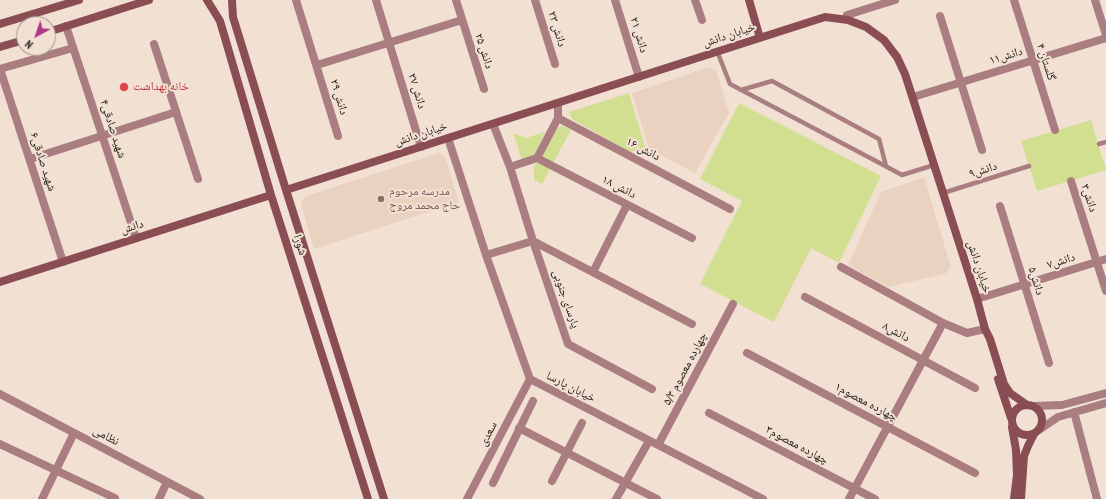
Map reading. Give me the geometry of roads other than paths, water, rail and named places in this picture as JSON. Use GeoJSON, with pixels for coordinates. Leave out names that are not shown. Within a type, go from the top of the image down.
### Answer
{"type":"FeatureCollection","features":[{"type":"Feature","properties":{"kind":"street"},"geometry":{"type":"LineString","coordinates":[[0,24],[79,0]]}},
{"type":"Feature","properties":{"kind":"street"},"geometry":{"type":"LineString","coordinates":[[56,29],[149,0]]}},
{"type":"Feature","properties":{"kind":"street","name":"شورا"},"geometry":{"type":"LineString","coordinates":[[207,0],[220,21],[271,195],[368,499]]}},
{"type":"Feature","properties":{"kind":"street","name":"شورا"},"geometry":{"type":"LineString","coordinates":[[232,0],[233,16],[286,190],[384,499]]}},
{"type":"Feature","properties":{"kind":"street","name":"دانش ۲۹"},"geometry":{"type":"LineString","coordinates":[[296,0],[338,136]]}},
{"type":"Feature","properties":{"kind":"street","name":"دانش ۲۷"},"geometry":{"type":"LineString","coordinates":[[376,0],[421,147]]}},
{"type":"Feature","properties":{"kind":"street","name":"دانش ۲۵"},"geometry":{"type":"LineString","coordinates":[[456,0],[484,89]]}},
{"type":"Feature","properties":{"kind":"street","name":"دانش ۲۳"},"geometry":{"type":"LineString","coordinates":[[535,0],[555,64]]}},
{"type":"Feature","properties":{"kind":"street","name":"دانش ۲۱"},"geometry":{"type":"LineString","coordinates":[[615,0],[639,77]]}},
{"type":"Feature","properties":{"kind":"street"},"geometry":{"type":"LineString","coordinates":[[695,0],[702,20]]}},
{"type":"Feature","properties":{"kind":"street"},"geometry":{"type":"LineString","coordinates":[[749,0],[760,38]]}},
{"type":"Feature","properties":{"kind":"street"},"geometry":{"type":"LineString","coordinates":[[847,15],[895,0]]}},
{"type":"Feature","properties":{"kind":"street","name":"گلستان ۴"},"geometry":{"type":"LineString","coordinates":[[1014,0],[1055,130]]}},
{"type":"Feature","properties":{"kind":"street"},"geometry":{"type":"LineString","coordinates":[[1095,0],[1106,37]]}},
{"type":"Feature","properties":{"kind":"street"},"geometry":{"type":"LineString","coordinates":[[940,16],[982,150]]}},
{"type":"Feature","properties":{"kind":"street","name":"خیابان دانش"},"geometry":{"type":"LineString","coordinates":[[286,190],[825,17],[848,20],[866,27],[884,40],[897,56],[913,97],[977,299],[985,329],[990,339],[1004,384],[1010,393],[1030,406]]}},
{"type":"Feature","properties":{"kind":"street"},"geometry":{"type":"LineString","coordinates":[[316,65],[462,20]]}},
{"type":"Feature","properties":{"kind":"street","name":"شهید صادقی۴"},"geometry":{"type":"LineString","coordinates":[[66,26],[136,238]]}},
{"type":"Feature","properties":{"kind":"street","name":"دانش۱۱"},"geometry":{"type":"LineString","coordinates":[[913,97],[1106,37]]}},
{"type":"Feature","properties":{"kind":"street"},"geometry":{"type":"LineString","coordinates":[[0,47],[16,42]]}},
{"type":"Feature","properties":{"kind":"street"},"geometry":{"type":"LineString","coordinates":[[154,44],[198,179]]}},
{"type":"Feature","properties":{"kind":"street"},"geometry":{"type":"LineString","coordinates":[[0,69],[73,48]]}},
{"type":"Feature","properties":{"kind":"street","name":"شهید صادقی۶"},"geometry":{"type":"LineString","coordinates":[[0,69],[63,262]]}},
{"type":"Feature","properties":{"kind":"street"},"geometry":{"type":"LineString","coordinates":[[510,167],[537,158],[558,118],[558,103]]}},
{"type":"Feature","properties":{"kind":"street"},"geometry":{"type":"LineString","coordinates":[[30,159],[176,112]]}},
{"type":"Feature","properties":{"kind":"street","name":"دانش ۱۶"},"geometry":{"type":"LineString","coordinates":[[558,118],[730,209]]}},
{"type":"Feature","properties":{"kind":"street","name":"پارسای جنوبی"},"geometry":{"type":"LineString","coordinates":[[493,124],[510,167],[568,344],[652,389]]}},
{"type":"Feature","properties":{"kind":"street","name":"خیابان پارسا"},"geometry":{"type":"LineString","coordinates":[[448,138],[486,255],[530,379],[763,499]]}},
{"type":"Feature","properties":{"kind":"street","name":"دانش ۱۸"},"geometry":{"type":"LineString","coordinates":[[537,158],[692,238]]}},
{"type":"Feature","properties":{"kind":"street","name":"دانش۳"},"geometry":{"type":"LineString","coordinates":[[1071,181],[1106,291]]}},
{"type":"Feature","properties":{"kind":"street","name":"دانش"},"geometry":{"type":"LineString","coordinates":[[0,282],[271,195]]}},
{"type":"Feature","properties":{"kind":"street"},"geometry":{"type":"LineString","coordinates":[[593,272],[627,205]]}},
{"type":"Feature","properties":{"kind":"street","name":"دانش۵"},"geometry":{"type":"LineString","coordinates":[[1000,206],[1050,363]]}},
{"type":"Feature","properties":{"kind":"street"},"geometry":{"type":"LineString","coordinates":[[486,255],[533,241],[692,324]]}},
{"type":"Feature","properties":{"kind":"street","name":"دانش۷"},"geometry":{"type":"LineString","coordinates":[[977,299],[1106,259]]}},
{"type":"Feature","properties":{"kind":"street"},"geometry":{"type":"LineString","coordinates":[[841,267],[943,323],[966,333],[985,329]]}},
{"type":"Feature","properties":{"kind":"street","name":"دانش۸"},"geometry":{"type":"LineString","coordinates":[[805,297],[975,388]]}},
{"type":"Feature","properties":{"kind":"street","name":"چهارده معصوم ۵/۳"},"geometry":{"type":"LineString","coordinates":[[658,445],[733,304]]}},
{"type":"Feature","properties":{"kind":"street"},"geometry":{"type":"LineString","coordinates":[[849,499],[943,323]]}},
{"type":"Feature","properties":{"kind":"street","name":"خیابان دانش"},"geometry":{"type":"LineString","coordinates":[[985,329],[984,339],[1011,421],[1016,450],[1014,499]]}},
{"type":"Feature","properties":{"kind":"street","name":"چهارده معصوم۱"},"geometry":{"type":"LineString","coordinates":[[747,353],[974,472]]}},
{"type":"Feature","properties":{"kind":"street","name":"سعدی"},"geometry":{"type":"LineString","coordinates":[[467,499],[530,379]]}},
{"type":"Feature","properties":{"kind":"street"},"geometry":{"type":"LineString","coordinates":[[1106,393],[1062,405],[1022,406],[1017,408],[1011,421],[1014,429],[1018,433],[1029,436],[1058,417],[1106,403]]}},
{"type":"Feature","properties":{"kind":"street","name":"نظامی"},"geometry":{"type":"LineString","coordinates":[[0,394],[200,499]]}},
{"type":"Feature","properties":{"kind":"street"},"geometry":{"type":"LineString","coordinates":[[493,483],[533,401]]}},
{"type":"Feature","properties":{"kind":"street"},"geometry":{"type":"LineString","coordinates":[[1021,499],[1024,456],[1028,446],[1041,425],[1042,420],[1038,409],[1030,406]]}},
{"type":"Feature","properties":{"kind":"street"},"geometry":{"type":"LineString","coordinates":[[1074,412],[1097,499]]}},
{"type":"Feature","properties":{"kind":"street","name":"چهارده معصوم۳"},"geometry":{"type":"LineString","coordinates":[[709,413],[875,499]]}},
{"type":"Feature","properties":{"kind":"street"},"geometry":{"type":"LineString","coordinates":[[552,481],[582,423]]}},
{"type":"Feature","properties":{"kind":"street"},"geometry":{"type":"LineString","coordinates":[[519,428],[657,499]]}},
{"type":"Feature","properties":{"kind":"street"},"geometry":{"type":"LineString","coordinates":[[42,499],[74,433]]}},
{"type":"Feature","properties":{"kind":"street"},"geometry":{"type":"LineString","coordinates":[[616,499],[649,441]]}},
{"type":"Feature","properties":{"kind":"street"},"geometry":{"type":"LineString","coordinates":[[0,444],[115,498]]}},
{"type":"Feature","properties":{"kind":"street"},"geometry":{"type":"LineString","coordinates":[[159,499],[167,482]]}},
{"type":"Feature","properties":{"kind":"lane"},"geometry":{"type":"LineString","coordinates":[[717,51],[730,84],[741,90],[902,174],[934,165]]}},
{"type":"Feature","properties":{"kind":"lane"},"geometry":{"type":"LineString","coordinates":[[741,90],[772,81],[879,138],[886,166]]}},
{"type":"Feature","properties":{"kind":"lane"},"geometry":{"type":"LineString","coordinates":[[1099,144],[1106,142]]}},
{"type":"Feature","properties":{"kind":"lane","name":"دانش۹"},"geometry":{"type":"LineString","coordinates":[[943,193],[1029,166]]}},
{"type":"Feature","properties":{"kind":"place","name":"خانه بهداشت"},"geometry":{"type":"Point","coordinates":[124,87]}},
{"type":"Feature","properties":{"kind":"place","name":"مدرسه مرحوم حاج محمد مروج"},"geometry":{"type":"Point","coordinates":[381,199]}}]}
